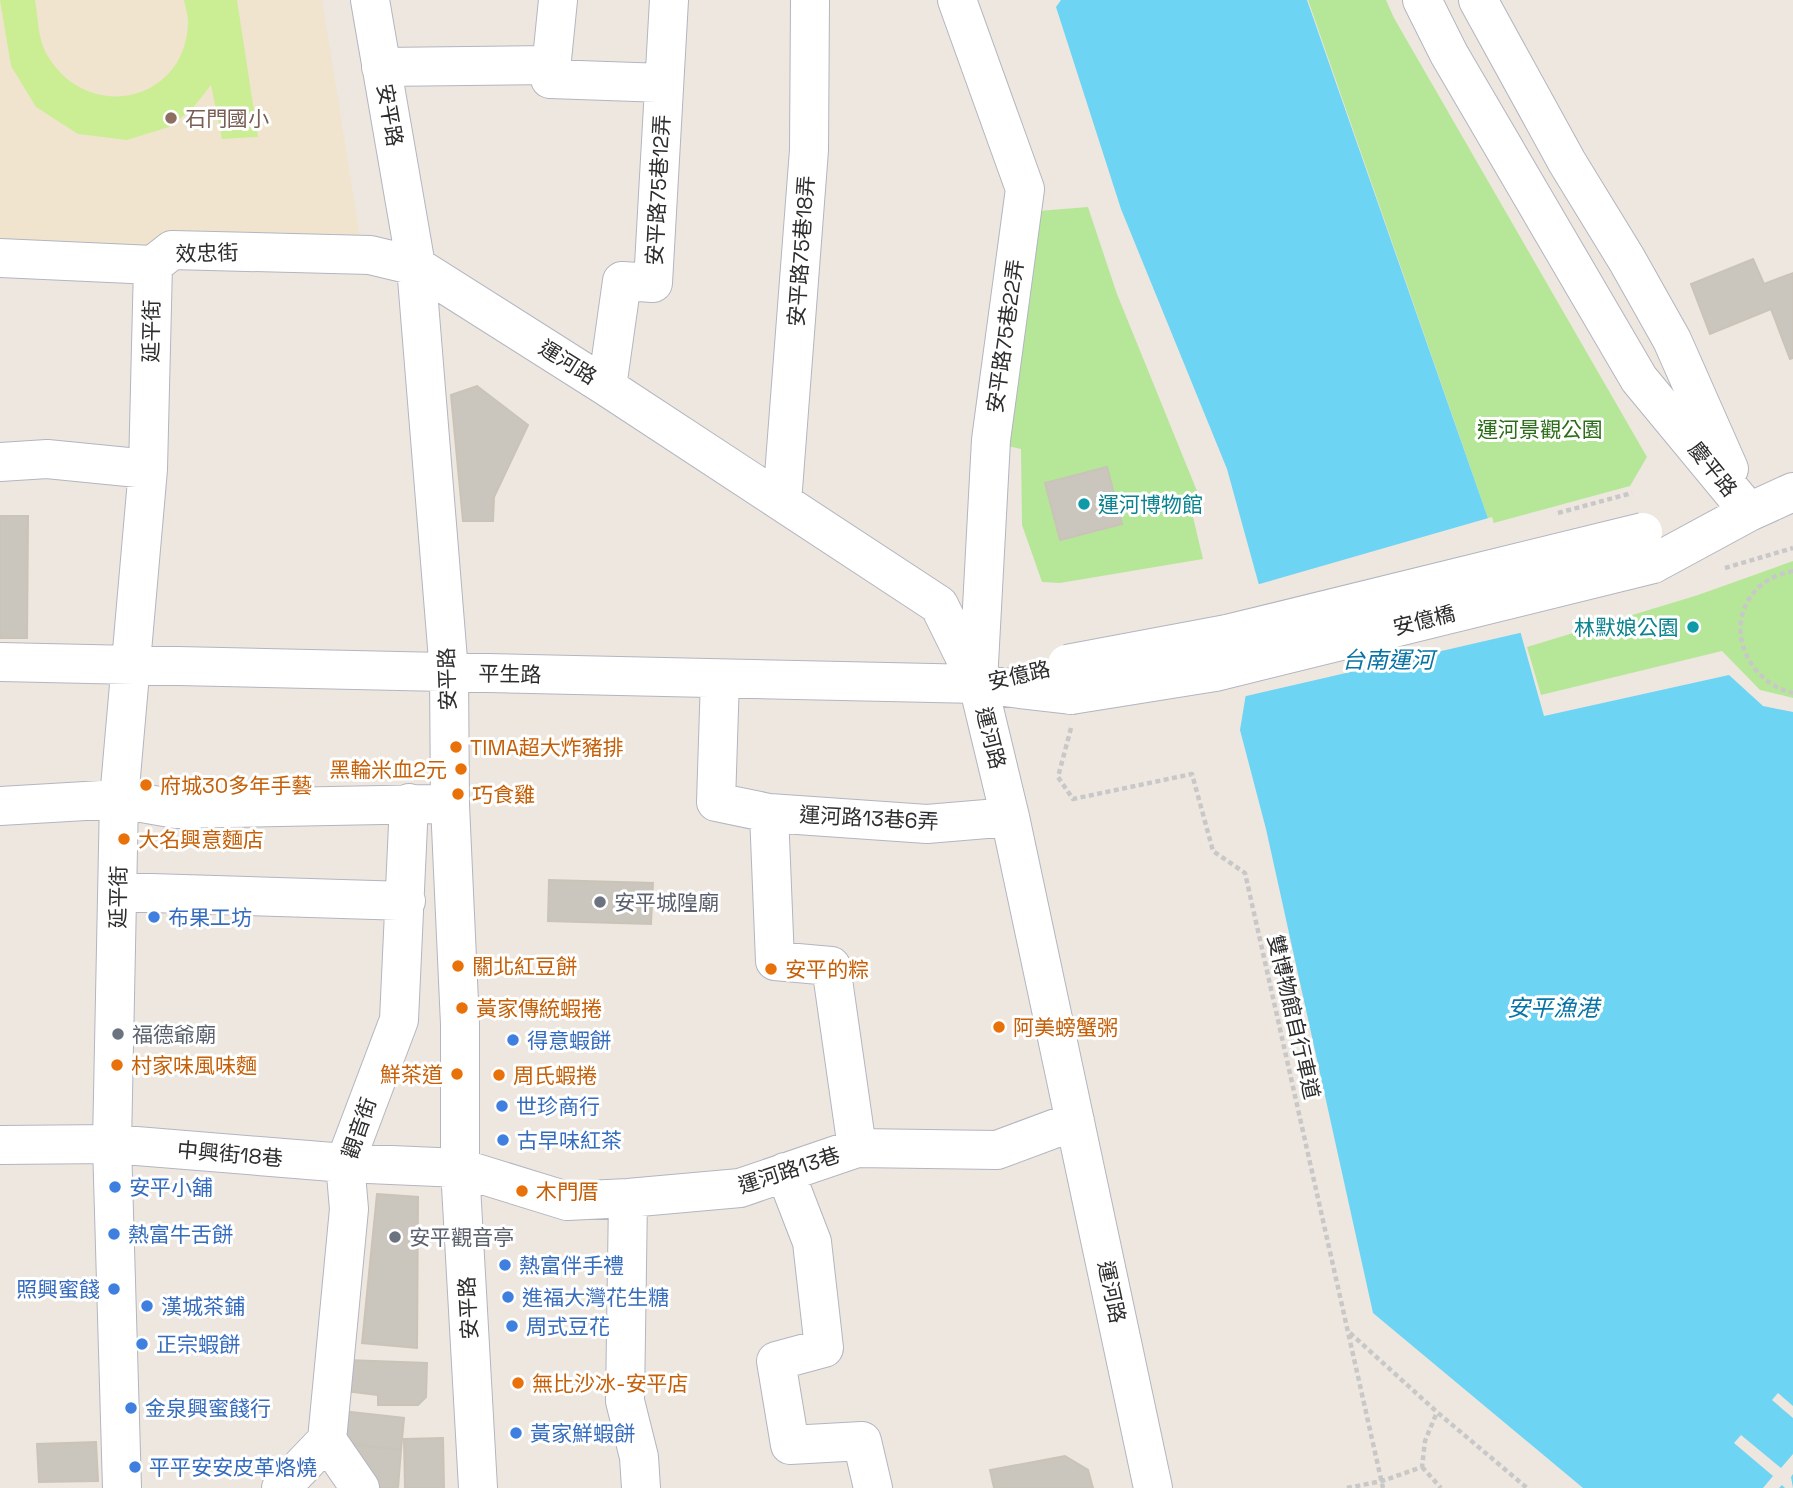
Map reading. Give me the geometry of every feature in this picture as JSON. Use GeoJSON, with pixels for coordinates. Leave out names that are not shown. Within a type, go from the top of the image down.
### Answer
{"type":"FeatureCollection","features":[{"type":"Feature","properties":{"kind":"street","name":"安平路"},"geometry":{"type":"LineString","coordinates":[[370,0],[416,266],[449,672],[450,805],[460,1024],[460,1168],[478,1488]]}},
{"type":"Feature","properties":{"kind":"street"},"geometry":{"type":"LineString","coordinates":[[558,0],[550,79],[663,83]]}},
{"type":"Feature","properties":{"kind":"street","name":"安平路75巷12弄"},"geometry":{"type":"LineString","coordinates":[[607,387],[622,281],[653,283],[669,0]]}},
{"type":"Feature","properties":{"kind":"street","name":"安平路75巷18弄"},"geometry":{"type":"LineString","coordinates":[[782,502],[808,150],[810,0]]}},
{"type":"Feature","properties":{"kind":"street","name":"安平路75巷22弄"},"geometry":{"type":"LineString","coordinates":[[957,0],[1025,189],[991,440],[978,684]]}},
{"type":"Feature","properties":{"kind":"street","name":"慶平路"},"geometry":{"type":"LineString","coordinates":[[1422,0],[1449,54],[1639,379],[1749,512]]}},
{"type":"Feature","properties":{"kind":"street","name":"慶平路"},"geometry":{"type":"LineString","coordinates":[[1478,0],[1567,162],[1672,340],[1749,512]]}},
{"type":"Feature","properties":{"kind":"street"},"geometry":{"type":"LineString","coordinates":[[381,67],[552,65]]}},
{"type":"Feature","properties":{"kind":"street","name":"效忠街"},"geometry":{"type":"LineString","coordinates":[[0,258],[153,265],[172,250],[370,255],[416,266]]}},
{"type":"Feature","properties":{"kind":"street","name":"延平街"},"geometry":{"type":"LineString","coordinates":[[122,1488],[112,1144],[119,799],[148,469],[153,265]]}},
{"type":"Feature","properties":{"kind":"street","name":"運河路"},"geometry":{"type":"LineString","coordinates":[[416,266],[607,387],[939,605],[978,684],[1010,817],[1153,1488]]}},
{"type":"Feature","properties":{"kind":"street"},"geometry":{"type":"LineString","coordinates":[[0,462],[47,458],[148,469]]}},
{"type":"Feature","properties":{"kind":"street"},"geometry":{"type":"LineString","coordinates":[[1749,512],[1793,492]]}},
{"type":"Feature","properties":{"kind":"street","name":"安億橋"},"geometry":{"type":"LineString","coordinates":[[1071,692],[1227,634],[1648,548],[1749,512]]}},
{"type":"Feature","properties":{"kind":"street","name":"平生路"},"geometry":{"type":"LineString","coordinates":[[0,662],[978,684]]}},
{"type":"Feature","properties":{"kind":"street","name":"運河路13巷6弄"},"geometry":{"type":"LineString","coordinates":[[720,678],[716,803],[769,813],[928,824],[1010,817]]}},
{"type":"Feature","properties":{"kind":"street","name":"安億路"},"geometry":{"type":"LineString","coordinates":[[978,684],[1071,692]]}},
{"type":"Feature","properties":{"kind":"street"},"geometry":{"type":"LineString","coordinates":[[0,806],[119,799],[176,809],[409,803],[450,805]]}},
{"type":"Feature","properties":{"kind":"street","name":"觀音街"},"geometry":{"type":"LineString","coordinates":[[327,1440],[349,1209],[345,1163],[399,1020],[409,803]]}},
{"type":"Feature","properties":{"kind":"street","name":"運河路13巷6弄"},"geometry":{"type":"LineString","coordinates":[[769,813],[775,961],[831,966],[857,1148]]}},
{"type":"Feature","properties":{"kind":"street"},"geometry":{"type":"LineString","coordinates":[[119,892],[406,901]]}},
{"type":"Feature","properties":{"kind":"street"},"geometry":{"type":"LineString","coordinates":[[399,1020],[460,1024]]}},
{"type":"Feature","properties":{"kind":"street","name":"運河路13巷"},"geometry":{"type":"LineString","coordinates":[[460,1168],[567,1201],[628,1198],[740,1188],[857,1148],[997,1150],[1075,1121]]}},
{"type":"Feature","properties":{"kind":"street","name":"中興街18巷"},"geometry":{"type":"LineString","coordinates":[[0,1145],[112,1144],[345,1163],[460,1168]]}},
{"type":"Feature","properties":{"kind":"street"},"geometry":{"type":"LineString","coordinates":[[785,1172],[812,1242],[824,1348],[776,1361],[790,1445],[862,1441],[873,1488]]}},
{"type":"Feature","properties":{"kind":"street"},"geometry":{"type":"LineString","coordinates":[[628,1198],[625,1401],[639,1457],[641,1488]]}},
{"type":"Feature","properties":{"kind":"street"},"geometry":{"type":"LineString","coordinates":[[281,1488],[327,1440],[360,1488]]}},
{"type":"Feature","properties":{"kind":"path"},"geometry":{"type":"LineString","coordinates":[[1793,571],[1775,576],[1758,588],[1746,606],[1741,626],[1743,648],[1751,666],[1764,680],[1781,690],[1793,693]]}},
{"type":"Feature","properties":{"kind":"path","name":"雙博物館自行車道"},"geometry":{"type":"LineString","coordinates":[[1071,692],[1058,777],[1073,799],[1192,774],[1213,851],[1245,873],[1383,1488]]}},
{"type":"Feature","properties":{"kind":"path"},"geometry":{"type":"LineString","coordinates":[[1349,1333],[1527,1488]]}},
{"type":"Feature","properties":{"kind":"path"},"geometry":{"type":"LineString","coordinates":[[1437,1412],[1425,1441],[1422,1467],[1441,1488]]}},
{"type":"Feature","properties":{"kind":"path"},"geometry":{"type":"LineString","coordinates":[[1346,1488],[1382,1481],[1422,1467]]}},
{"type":"Feature","properties":{"kind":"shaded area","name":"石門國小"},"geometry":{"type":"Polygon","coordinates":[[[0,0],[322,0],[360,236],[147,248],[0,241],[0,0]]]}},
{"type":"Feature","properties":{"kind":"green space"},"geometry":{"type":"Polygon","coordinates":[[[0,0],[35,0],[46,53],[63,75],[84,90],[108,96],[131,95],[153,86],[171,71],[183,49],[188,21],[184,0],[237,0],[258,137],[222,139],[211,85],[192,109],[169,127],[127,140],[78,134],[36,107],[11,66],[0,0]]]}},
{"type":"Feature","properties":{"kind":"green space","name":"運河景觀公園"},"geometry":{"type":"Polygon","coordinates":[[[1308,0],[1386,0],[1647,457],[1630,486],[1490,524],[1308,0]]]}},
{"type":"Feature","properties":{"kind":"green space"},"geometry":{"type":"Polygon","coordinates":[[[1088,207],[1117,294],[1199,496],[1189,500],[1203,559],[1060,583],[1042,582],[1022,525],[1021,449],[1002,445],[1038,211],[1088,207]]]}},
{"type":"Feature","properties":{"kind":"green space","name":"林默娘公園"},"geometry":{"type":"Polygon","coordinates":[[[1793,561],[1793,698],[1760,690],[1722,651],[1541,695],[1527,647],[1698,595],[1793,561]]]}},
{"type":"Feature","properties":{"kind":"water","name":"安平漁港"},"geometry":{"type":"Polygon","coordinates":[[[1061,0],[1307,0],[1490,524],[1544,716],[1729,675],[1763,706],[1793,712],[1793,1488],[1583,1488],[1373,1313],[1266,829],[1240,730],[1262,596],[1227,469],[1121,209],[1056,7],[1061,0]]]}},
{"type":"Feature","properties":{"kind":"pier"},"geometry":{"type":"Polygon","coordinates":[[[1492,517],[1524,632],[1242,697],[1259,596],[1256,585],[1492,517]]]}},
{"type":"Feature","properties":{"kind":"pier"},"geometry":{"type":"Polygon","coordinates":[[[1778,1393],[1793,1406],[1793,1418],[1772,1400],[1778,1393]]]}},
{"type":"Feature","properties":{"kind":"pier"},"geometry":{"type":"Polygon","coordinates":[[[1741,1435],[1781,1468],[1793,1454],[1793,1488],[1785,1488],[1782,1485],[1779,1488],[1763,1488],[1773,1476],[1734,1443],[1741,1435]]]}},
{"type":"Feature","properties":{"kind":"building"},"geometry":{"type":"Polygon","coordinates":[[[1753,259],[1764,284],[1793,273],[1793,358],[1790,359],[1771,309],[1710,334],[1691,284],[1753,259]]]}},
{"type":"Feature","properties":{"kind":"building"},"geometry":{"type":"Polygon","coordinates":[[[477,386],[528,425],[494,497],[493,521],[463,521],[451,395],[477,386]]]}},
{"type":"Feature","properties":{"kind":"building","name":"運河博物館"},"geometry":{"type":"Polygon","coordinates":[[[1107,467],[1122,524],[1060,540],[1045,483],[1107,467]]]}},
{"type":"Feature","properties":{"kind":"building"},"geometry":{"type":"Polygon","coordinates":[[[0,516],[28,516],[27,638],[0,638],[0,516]]]}},
{"type":"Feature","properties":{"kind":"building","name":"安平城隍廟"},"geometry":{"type":"Polygon","coordinates":[[[549,880],[653,883],[651,924],[548,921],[549,880]]]}},
{"type":"Feature","properties":{"kind":"building","name":"安平觀音亭"},"geometry":{"type":"Polygon","coordinates":[[[377,1194],[418,1197],[417,1348],[362,1343],[377,1194]]]}},
{"type":"Feature","properties":{"kind":"building"},"geometry":{"type":"Polygon","coordinates":[[[347,1360],[427,1363],[426,1397],[418,1405],[378,1405],[378,1395],[346,1391],[347,1360]]]}},
{"type":"Feature","properties":{"kind":"building"},"geometry":{"type":"Polygon","coordinates":[[[342,1411],[404,1418],[401,1450],[339,1443],[342,1411]]]}},
{"type":"Feature","properties":{"kind":"building"},"geometry":{"type":"Polygon","coordinates":[[[443,1438],[444,1488],[405,1488],[404,1439],[443,1438]]]}},
{"type":"Feature","properties":{"kind":"building"},"geometry":{"type":"Polygon","coordinates":[[[96,1442],[98,1481],[39,1482],[37,1444],[96,1442]]]}},
{"type":"Feature","properties":{"kind":"building"},"geometry":{"type":"Polygon","coordinates":[[[354,1444],[401,1450],[398,1488],[370,1488],[353,1470],[354,1444]]]}},
{"type":"Feature","properties":{"kind":"building"},"geometry":{"type":"Polygon","coordinates":[[[1065,1456],[1088,1470],[1093,1488],[994,1488],[990,1470],[1065,1456]]]}},
{"type":"Feature","properties":{"kind":"place","name":"石門國小"},"geometry":{"type":"Point","coordinates":[171,118]}},
{"type":"Feature","properties":{"kind":"place","name":"運河博物館"},"geometry":{"type":"Point","coordinates":[1084,504]}},
{"type":"Feature","properties":{"kind":"place","name":"林默娘公園"},"geometry":{"type":"Point","coordinates":[1693,627]}},
{"type":"Feature","properties":{"kind":"place","name":"TIMA超大炸豬排"},"geometry":{"type":"Point","coordinates":[456,747]}},
{"type":"Feature","properties":{"kind":"place","name":"黑輪米血2元"},"geometry":{"type":"Point","coordinates":[461,769]}},
{"type":"Feature","properties":{"kind":"place","name":"府城30多年手藝"},"geometry":{"type":"Point","coordinates":[146,785]}},
{"type":"Feature","properties":{"kind":"place","name":"巧食雞"},"geometry":{"type":"Point","coordinates":[458,794]}},
{"type":"Feature","properties":{"kind":"place","name":"大名興意麵店"},"geometry":{"type":"Point","coordinates":[124,839]}},
{"type":"Feature","properties":{"kind":"place","name":"安平城隍廟"},"geometry":{"type":"Point","coordinates":[600,902]}},
{"type":"Feature","properties":{"kind":"place","name":"布果工坊"},"geometry":{"type":"Point","coordinates":[154,917]}},
{"type":"Feature","properties":{"kind":"place","name":"關北紅豆餅"},"geometry":{"type":"Point","coordinates":[458,966]}},
{"type":"Feature","properties":{"kind":"place","name":"安平的粽"},"geometry":{"type":"Point","coordinates":[771,969]}},
{"type":"Feature","properties":{"kind":"place","name":"黃家傳統蝦捲"},"geometry":{"type":"Point","coordinates":[462,1008]}},
{"type":"Feature","properties":{"kind":"place","name":"阿美螃蟹粥"},"geometry":{"type":"Point","coordinates":[999,1027]}},
{"type":"Feature","properties":{"kind":"place","name":"福德爺廟"},"geometry":{"type":"Point","coordinates":[118,1034]}},
{"type":"Feature","properties":{"kind":"place","name":"得意蝦餅"},"geometry":{"type":"Point","coordinates":[513,1040]}},
{"type":"Feature","properties":{"kind":"place","name":"村家味風味麵"},"geometry":{"type":"Point","coordinates":[117,1065]}},
{"type":"Feature","properties":{"kind":"place","name":"鮮茶道"},"geometry":{"type":"Point","coordinates":[457,1074]}},
{"type":"Feature","properties":{"kind":"place","name":"周氏蝦捲"},"geometry":{"type":"Point","coordinates":[499,1075]}},
{"type":"Feature","properties":{"kind":"place","name":"世珍商行"},"geometry":{"type":"Point","coordinates":[502,1106]}},
{"type":"Feature","properties":{"kind":"place","name":"古早味紅茶"},"geometry":{"type":"Point","coordinates":[503,1140]}},
{"type":"Feature","properties":{"kind":"place","name":"安平小舖"},"geometry":{"type":"Point","coordinates":[115,1187]}},
{"type":"Feature","properties":{"kind":"place","name":"木門厝"},"geometry":{"type":"Point","coordinates":[522,1191]}},
{"type":"Feature","properties":{"kind":"place","name":"熱富牛舌餅"},"geometry":{"type":"Point","coordinates":[114,1234]}},
{"type":"Feature","properties":{"kind":"place","name":"安平觀音亭"},"geometry":{"type":"Point","coordinates":[395,1237]}},
{"type":"Feature","properties":{"kind":"place","name":"熱富伴手禮"},"geometry":{"type":"Point","coordinates":[505,1265]}},
{"type":"Feature","properties":{"kind":"place","name":"照興蜜餞"},"geometry":{"type":"Point","coordinates":[114,1289]}},
{"type":"Feature","properties":{"kind":"place","name":"進福大灣花生糖"},"geometry":{"type":"Point","coordinates":[508,1297]}},
{"type":"Feature","properties":{"kind":"place","name":"漢城茶鋪"},"geometry":{"type":"Point","coordinates":[147,1306]}},
{"type":"Feature","properties":{"kind":"place","name":"周式豆花"},"geometry":{"type":"Point","coordinates":[512,1326]}},
{"type":"Feature","properties":{"kind":"place","name":"正宗蝦餅"},"geometry":{"type":"Point","coordinates":[142,1344]}},
{"type":"Feature","properties":{"kind":"place","name":"無比沙冰-安平店"},"geometry":{"type":"Point","coordinates":[518,1383]}},
{"type":"Feature","properties":{"kind":"place","name":"金泉興蜜餞行"},"geometry":{"type":"Point","coordinates":[131,1408]}},
{"type":"Feature","properties":{"kind":"place","name":"黃家鮮蝦餅"},"geometry":{"type":"Point","coordinates":[516,1433]}},
{"type":"Feature","properties":{"kind":"place","name":"平平安安皮革烙燒"},"geometry":{"type":"Point","coordinates":[135,1467]}},
{"type":"Feature","properties":{"kind":"water label","name":"台南運河"},"geometry":{"type":"Point","coordinates":[1388,660]}}]}
